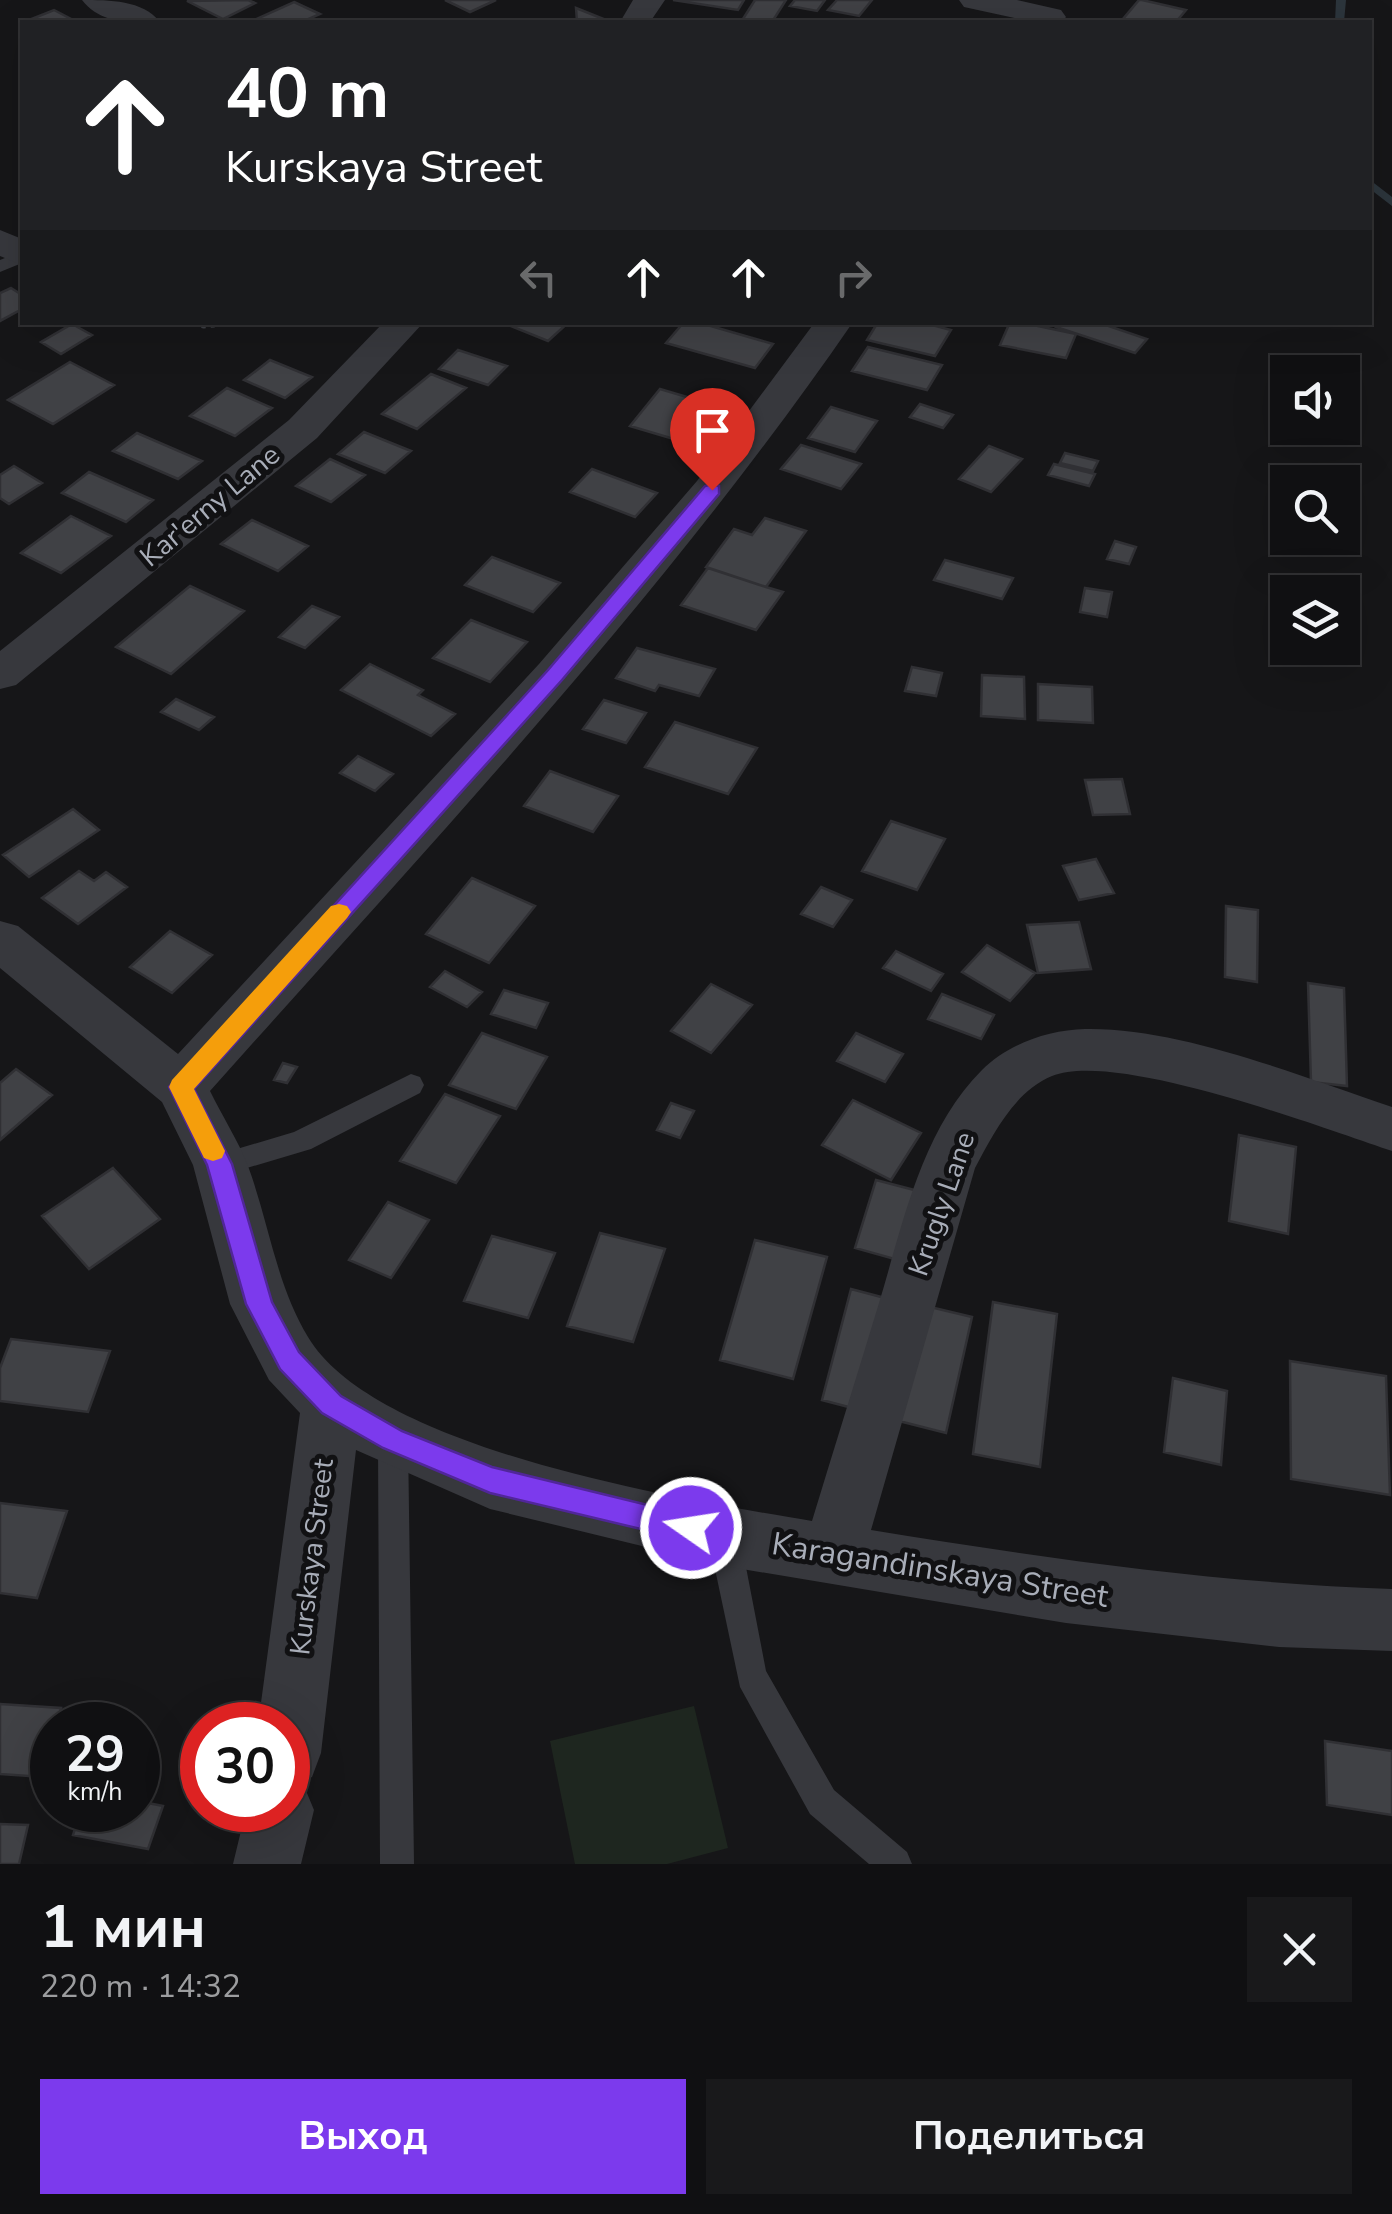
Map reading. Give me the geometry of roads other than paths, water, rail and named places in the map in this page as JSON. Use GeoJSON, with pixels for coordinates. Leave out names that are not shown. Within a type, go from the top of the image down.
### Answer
{"type":"FeatureCollection","features":[{"type":"Feature","properties":{"kind":"street"},"geometry":{"type":"LineString","coordinates":[[98,0],[140,20]]}},
{"type":"Feature","properties":{"kind":"street"},"geometry":{"type":"LineString","coordinates":[[975,0],[1053,13]]}},
{"type":"Feature","properties":{"kind":"street","name":"Kar'erny Lane"},"geometry":{"type":"LineString","coordinates":[[0,674],[303,429],[403,325]]}},
{"type":"Feature","properties":{"kind":"street"},"geometry":{"type":"LineString","coordinates":[[181,1087],[567,661],[712,490],[833,325]]}},
{"type":"Feature","properties":{"kind":"street"},"geometry":{"type":"LineString","coordinates":[[0,940],[181,1087],[220,1164],[259,1304],[290,1361],[331,1404]]}},
{"type":"Feature","properties":{"kind":"street","name":"Krugly Lane"},"geometry":{"type":"LineString","coordinates":[[833,1554],[948,1168],[977,1110],[1012,1077],[1050,1054],[1108,1050],[1190,1067],[1392,1129]]}},
{"type":"Feature","properties":{"kind":"street","name":"Karagandinskaya Street"},"geometry":{"type":"LineString","coordinates":[[331,1404],[393,1440],[490,1480],[724,1536],[1066,1592],[1279,1616],[1392,1620]]}},
{"type":"Feature","properties":{"kind":"street","name":"Kurskaya Street"},"geometry":{"type":"LineString","coordinates":[[294,1702],[331,1404]]}},
{"type":"Feature","properties":{"kind":"street"},"geometry":{"type":"LineString","coordinates":[[267,1864],[275,1832]]}},
{"type":"Feature","properties":{"kind":"lane"},"geometry":{"type":"LineString","coordinates":[[220,1164],[301,1141],[411,1085]]}},
{"type":"Feature","properties":{"kind":"lane"},"geometry":{"type":"LineString","coordinates":[[393,1440],[397,1864]]}},
{"type":"Feature","properties":{"kind":"lane"},"geometry":{"type":"LineString","coordinates":[[724,1536],[751,1676],[822,1802],[895,1864]]}},
{"type":"Feature","properties":{"kind":"waterway"},"geometry":{"type":"LineString","coordinates":[[1340,20],[1341,0]]}},
{"type":"Feature","properties":{"kind":"waterway"},"geometry":{"type":"LineString","coordinates":[[1372,185],[1392,203]]}}]}
